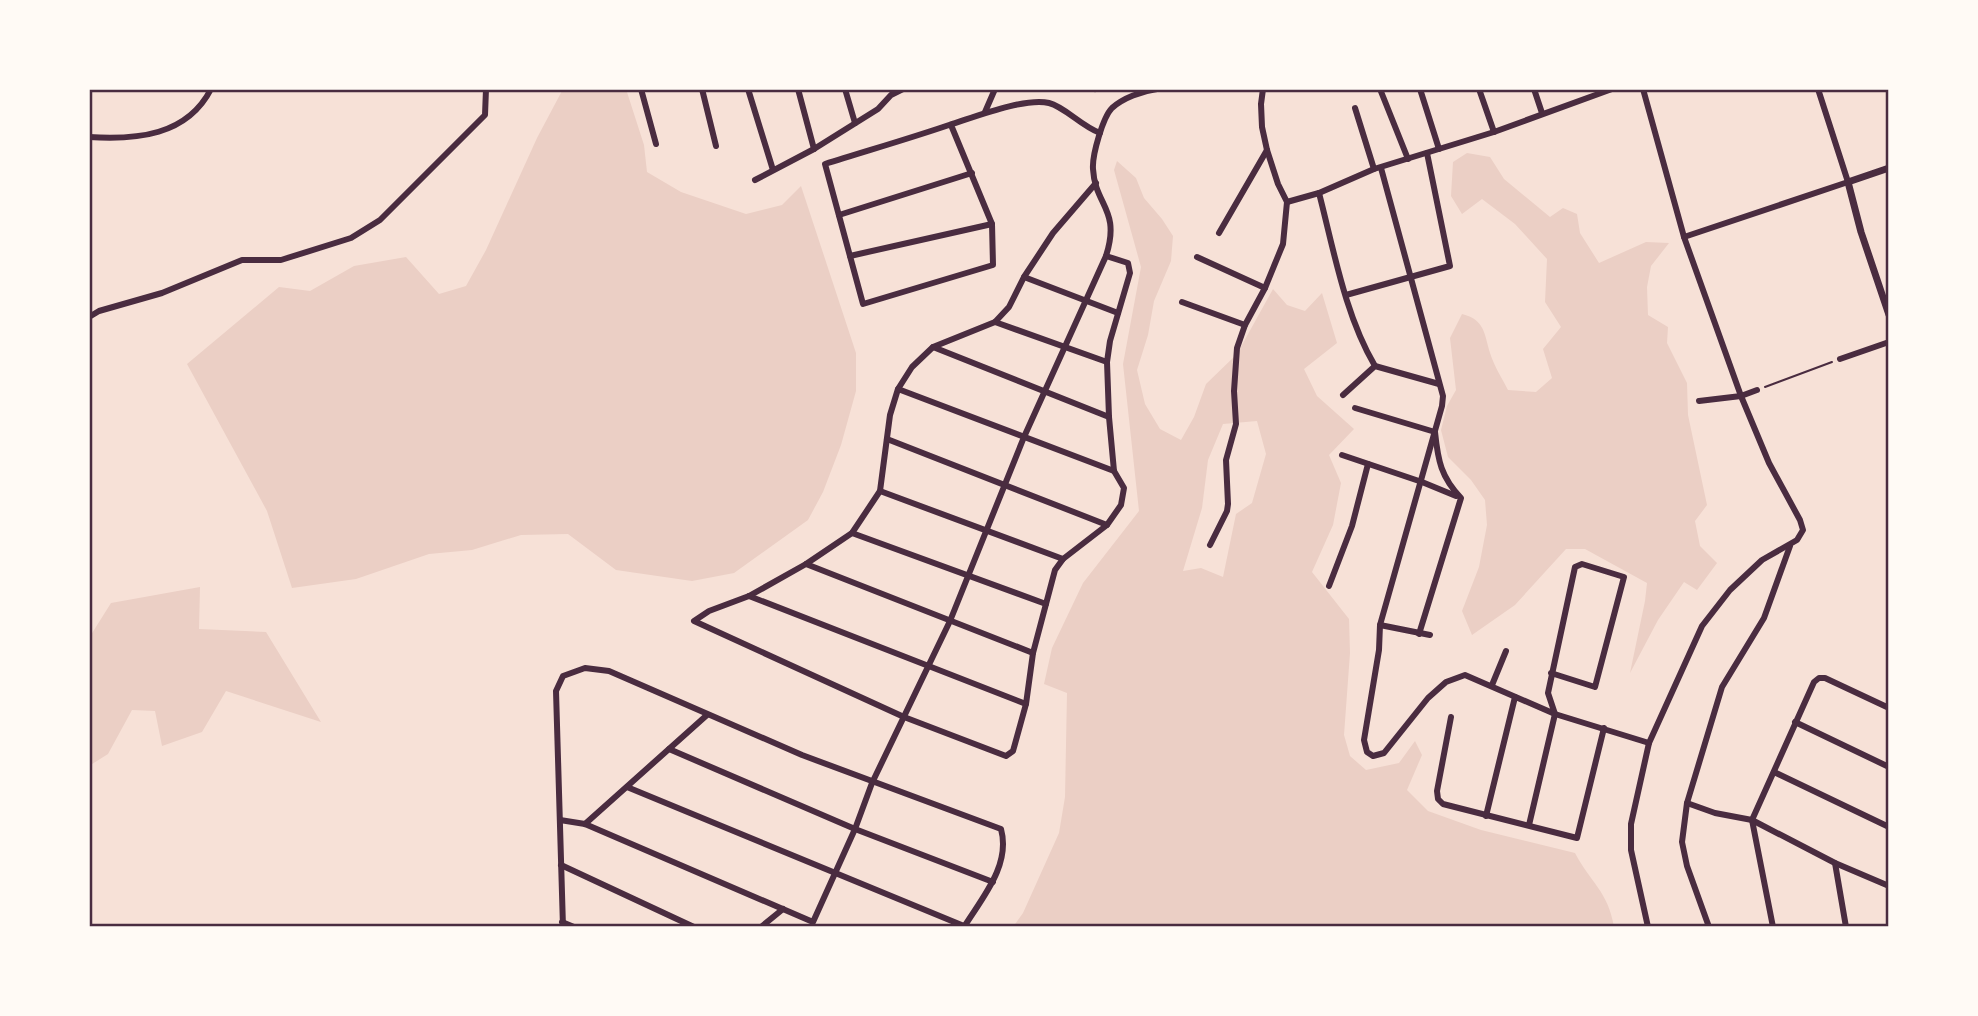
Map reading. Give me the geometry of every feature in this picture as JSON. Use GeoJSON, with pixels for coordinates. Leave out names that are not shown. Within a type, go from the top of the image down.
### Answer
{"type":"FeatureCollection","features":[{"type":"Feature","properties":{"kind":"street"},"geometry":{"type":"LineString","coordinates":[[89,137],[123,139],[157,134],[187,120],[211,89]]}},
{"type":"Feature","properties":{"kind":"street"},"geometry":{"type":"LineString","coordinates":[[89,317],[99,311],[162,293],[242,260],[281,260],[351,238],[380,220],[485,115],[486,89]]}},
{"type":"Feature","properties":{"kind":"street"},"geometry":{"type":"LineString","coordinates":[[641,89],[656,144]]}},
{"type":"Feature","properties":{"kind":"street"},"geometry":{"type":"LineString","coordinates":[[702,89],[716,146]]}},
{"type":"Feature","properties":{"kind":"street"},"geometry":{"type":"LineString","coordinates":[[748,89],[773,170]]}},
{"type":"Feature","properties":{"kind":"street"},"geometry":{"type":"LineString","coordinates":[[798,89],[814,149]]}},
{"type":"Feature","properties":{"kind":"street"},"geometry":{"type":"LineString","coordinates":[[845,89],[855,123]]}},
{"type":"Feature","properties":{"kind":"street"},"geometry":{"type":"LineString","coordinates":[[755,180],[814,149],[878,109],[890,92],[903,89]]}},
{"type":"Feature","properties":{"kind":"street"},"geometry":{"type":"LineString","coordinates":[[985,113],[995,89]]}},
{"type":"Feature","properties":{"kind":"street"},"geometry":{"type":"LineString","coordinates":[[560,820],[585,824],[813,922],[855,829],[872,783],[950,621],[1024,437],[1106,256],[1111,240],[1111,217],[1092,167],[1100,133],[1112,108],[1138,93],[1157,89]]}},
{"type":"Feature","properties":{"kind":"street"},"geometry":{"type":"LineString","coordinates":[[1210,545],[1227,511],[1226,460],[1236,424],[1234,391],[1237,348],[1283,244],[1287,202],[1278,184],[1262,127],[1263,89]]}},
{"type":"Feature","properties":{"kind":"street"},"geometry":{"type":"LineString","coordinates":[[1380,89],[1408,159]]}},
{"type":"Feature","properties":{"kind":"street"},"geometry":{"type":"LineString","coordinates":[[1420,89],[1439,149]]}},
{"type":"Feature","properties":{"kind":"street"},"geometry":{"type":"LineString","coordinates":[[1479,89],[1494,132]]}},
{"type":"Feature","properties":{"kind":"street"},"geometry":{"type":"LineString","coordinates":[[1534,89],[1542,113]]}},
{"type":"Feature","properties":{"kind":"street"},"geometry":{"type":"LineString","coordinates":[[1582,89],[1584,99]]}},
{"type":"Feature","properties":{"kind":"street"},"geometry":{"type":"LineString","coordinates":[[1287,202],[1612,89]]}},
{"type":"Feature","properties":{"kind":"street"},"geometry":{"type":"LineString","coordinates":[[1643,89],[1684,237],[1741,396],[1769,463],[1803,530],[1797,540],[1762,560],[1730,590],[1702,626],[1650,743],[1631,824],[1631,850],[1648,927]]}},
{"type":"Feature","properties":{"kind":"street"},"geometry":{"type":"LineString","coordinates":[[1818,89],[1889,315]]}},
{"type":"Feature","properties":{"kind":"street"},"geometry":{"type":"LineString","coordinates":[[875,100],[878,109]]}},
{"type":"Feature","properties":{"kind":"street"},"geometry":{"type":"LineString","coordinates":[[951,125],[992,224],[993,265],[863,304],[825,164],[985,113],[1038,102],[1061,108],[1088,129],[1100,133]]}},
{"type":"Feature","properties":{"kind":"street"},"geometry":{"type":"LineString","coordinates":[[1355,108],[1410,276],[1443,396],[1422,482],[1380,625],[1379,650],[1364,740],[1367,752],[1373,756],[1384,752],[1427,698],[1446,682],[1465,674],[1555,714],[1650,743]]}},
{"type":"Feature","properties":{"kind":"street"},"geometry":{"type":"LineString","coordinates":[[1219,233],[1267,150]]}},
{"type":"Feature","properties":{"kind":"street"},"geometry":{"type":"LineString","coordinates":[[1346,295],[1450,266],[1427,153]]}},
{"type":"Feature","properties":{"kind":"street"},"geometry":{"type":"LineString","coordinates":[[1684,237],[1889,168]]}},
{"type":"Feature","properties":{"kind":"street"},"geometry":{"type":"LineString","coordinates":[[839,215],[972,173]]}},
{"type":"Feature","properties":{"kind":"street"},"geometry":{"type":"LineString","coordinates":[[1096,183],[1053,233],[1024,277],[1009,307],[995,321],[933,347],[912,367],[898,389],[890,415],[880,491],[852,533],[806,564],[749,596],[709,611],[694,621],[904,717],[1006,756],[1013,751],[1026,704],[1033,653],[1055,570],[1063,559],[1108,525],[1121,505],[1124,488],[1114,471],[1107,362],[1130,274],[1128,263],[1106,256]]}},
{"type":"Feature","properties":{"kind":"street"},"geometry":{"type":"LineString","coordinates":[[1319,193],[1346,295],[1363,345],[1375,366],[1439,384]]}},
{"type":"Feature","properties":{"kind":"street"},"geometry":{"type":"LineString","coordinates":[[850,256],[992,224]]}},
{"type":"Feature","properties":{"kind":"street"},"geometry":{"type":"LineString","coordinates":[[1197,257],[1265,288]]}},
{"type":"Feature","properties":{"kind":"street"},"geometry":{"type":"LineString","coordinates":[[1024,277],[1118,313]]}},
{"type":"Feature","properties":{"kind":"street"},"geometry":{"type":"LineString","coordinates":[[1182,302],[1245,325]]}},
{"type":"Feature","properties":{"kind":"street"},"geometry":{"type":"LineString","coordinates":[[89,308],[99,311]]}},
{"type":"Feature","properties":{"kind":"street"},"geometry":{"type":"LineString","coordinates":[[995,321],[1107,362]]}},
{"type":"Feature","properties":{"kind":"street"},"geometry":{"type":"LineString","coordinates":[[1840,359],[1889,342]]}},
{"type":"Feature","properties":{"kind":"street"},"geometry":{"type":"LineString","coordinates":[[933,347],[1109,417]]}},
{"type":"Feature","properties":{"kind":"street"},"geometry":{"type":"LineString","coordinates":[[1343,396],[1375,366]]}},
{"type":"Feature","properties":{"kind":"street"},"geometry":{"type":"LineString","coordinates":[[898,389],[1114,471]]}},
{"type":"Feature","properties":{"kind":"street"},"geometry":{"type":"LineString","coordinates":[[1699,401],[1741,396],[1757,390]]}},
{"type":"Feature","properties":{"kind":"street"},"geometry":{"type":"LineString","coordinates":[[1355,408],[1435,432]]}},
{"type":"Feature","properties":{"kind":"street"},"geometry":{"type":"LineString","coordinates":[[1435,432],[1442,471],[1448,484],[1461,498]]}},
{"type":"Feature","properties":{"kind":"street"},"geometry":{"type":"LineString","coordinates":[[887,439],[1108,525]]}},
{"type":"Feature","properties":{"kind":"street"},"geometry":{"type":"LineString","coordinates":[[1342,455],[1461,498]]}},
{"type":"Feature","properties":{"kind":"street"},"geometry":{"type":"LineString","coordinates":[[1329,586],[1352,526],[1368,464]]}},
{"type":"Feature","properties":{"kind":"street"},"geometry":{"type":"LineString","coordinates":[[880,491],[1063,559]]}},
{"type":"Feature","properties":{"kind":"street"},"geometry":{"type":"LineString","coordinates":[[1419,634],[1461,498]]}},
{"type":"Feature","properties":{"kind":"street"},"geometry":{"type":"LineString","coordinates":[[852,533],[1046,604]]}},
{"type":"Feature","properties":{"kind":"street"},"geometry":{"type":"LineString","coordinates":[[1709,927],[1682,842],[1687,803],[1722,687],[1764,618],[1790,545]]}},
{"type":"Feature","properties":{"kind":"street"},"geometry":{"type":"LineString","coordinates":[[806,564],[1033,653]]}},
{"type":"Feature","properties":{"kind":"street"},"geometry":{"type":"LineString","coordinates":[[1529,825],[1555,714],[1548,693],[1550,673],[1575,567],[1582,564],[1623,577],[1595,687],[1550,673]]}},
{"type":"Feature","properties":{"kind":"street"},"geometry":{"type":"LineString","coordinates":[[749,596],[1026,704]]}},
{"type":"Feature","properties":{"kind":"street"},"geometry":{"type":"LineString","coordinates":[[1380,625],[1430,635]]}},
{"type":"Feature","properties":{"kind":"street"},"geometry":{"type":"LineString","coordinates":[[1492,685],[1506,651]]}},
{"type":"Feature","properties":{"kind":"street"},"geometry":{"type":"LineString","coordinates":[[574,927],[563,924],[556,691],[564,676],[585,668],[609,671],[872,783],[1001,829],[1003,850],[999,869],[964,926],[627,787]]}},
{"type":"Feature","properties":{"kind":"street"},"geometry":{"type":"LineString","coordinates":[[1773,927],[1752,820],[1814,682],[1825,678],[1889,708]]}},
{"type":"Feature","properties":{"kind":"street"},"geometry":{"type":"LineString","coordinates":[[1486,816],[1515,697]]}},
{"type":"Feature","properties":{"kind":"street"},"geometry":{"type":"LineString","coordinates":[[585,824],[707,715]]}},
{"type":"Feature","properties":{"kind":"street"},"geometry":{"type":"LineString","coordinates":[[1451,717],[1437,792],[1438,799],[1443,804],[1577,838],[1604,728]]}},
{"type":"Feature","properties":{"kind":"street"},"geometry":{"type":"LineString","coordinates":[[1795,722],[1889,767]]}},
{"type":"Feature","properties":{"kind":"street"},"geometry":{"type":"LineString","coordinates":[[669,749],[855,829],[992,882]]}},
{"type":"Feature","properties":{"kind":"street"},"geometry":{"type":"LineString","coordinates":[[1774,772],[1889,827]]}},
{"type":"Feature","properties":{"kind":"street"},"geometry":{"type":"LineString","coordinates":[[1687,803],[1715,813],[1752,820],[1835,863],[1889,886]]}},
{"type":"Feature","properties":{"kind":"street"},"geometry":{"type":"LineString","coordinates":[[1835,863],[1846,927]]}},
{"type":"Feature","properties":{"kind":"street"},"geometry":{"type":"LineString","coordinates":[[561,865],[694,927]]}},
{"type":"Feature","properties":{"kind":"street"},"geometry":{"type":"LineString","coordinates":[[761,927],[783,909]]}},
{"type":"Feature","properties":{"kind":"path"},"geometry":{"type":"LineString","coordinates":[[1757,390],[1840,359]]}},
{"type":"Feature","properties":{"kind":"shaded area"},"geometry":{"type":"Polygon","coordinates":[[[563,89],[626,89],[644,145],[647,172],[681,192],[746,214],[782,205],[801,186],[856,353],[856,391],[841,445],[823,492],[808,520],[734,573],[692,581],[616,570],[568,534],[521,535],[472,550],[429,554],[356,579],[292,588],[267,511],[187,364],[279,287],[310,291],[354,266],[406,257],[439,294],[466,286],[563,89]]]}},
{"type":"Feature","properties":{"kind":"shaded area"},"geometry":{"type":"Polygon","coordinates":[[[1467,153],[1490,157],[1504,179],[1550,217],[1563,208],[1577,214],[1580,233],[1599,263],[1646,242],[1669,243],[1651,266],[1647,287],[1648,315],[1668,327],[1667,343],[1687,383],[1688,415],[1707,505],[1695,521],[1700,546],[1717,563],[1697,590],[1684,582],[1658,620],[1630,673],[1647,583],[1585,549],[1566,549],[1515,605],[1472,635],[1462,611],[1479,567],[1487,525],[1485,500],[1471,480],[1448,457],[1441,430],[1447,406],[1456,390],[1450,338],[1462,314],[1475,320],[1485,333],[1492,358],[1508,390],[1536,392],[1552,378],[1543,349],[1561,327],[1545,302],[1547,259],[1515,224],[1482,199],[1462,214],[1451,196],[1453,162],[1467,153]]]}},
{"type":"Feature","properties":{"kind":"shaded area"},"geometry":{"type":"Polygon","coordinates":[[[1117,161],[1136,178],[1144,198],[1173,236],[1171,261],[1154,301],[1148,335],[1137,370],[1145,404],[1160,429],[1181,440],[1194,417],[1206,384],[1237,354],[1273,289],[1287,305],[1305,311],[1322,293],[1337,343],[1304,369],[1317,396],[1354,429],[1329,455],[1341,483],[1333,525],[1312,572],[1349,619],[1350,653],[1344,735],[1350,756],[1366,770],[1399,763],[1415,741],[1422,755],[1407,790],[1428,811],[1481,830],[1575,853],[1603,895],[1614,927],[1013,927],[1023,913],[1059,833],[1065,797],[1067,693],[1044,684],[1052,648],[1083,583],[1139,511],[1123,364],[1141,267],[1114,170],[1117,161]],[[1257,421],[1223,424],[1208,460],[1202,508],[1183,571],[1201,568],[1223,577],[1236,514],[1252,503],[1266,454],[1257,421]]]}},
{"type":"Feature","properties":{"kind":"shaded area"},"geometry":{"type":"Polygon","coordinates":[[[200,587],[199,629],[266,632],[321,722],[226,691],[202,732],[162,746],[155,711],[132,710],[108,754],[89,766],[89,638],[111,603],[200,587]]]}}]}
